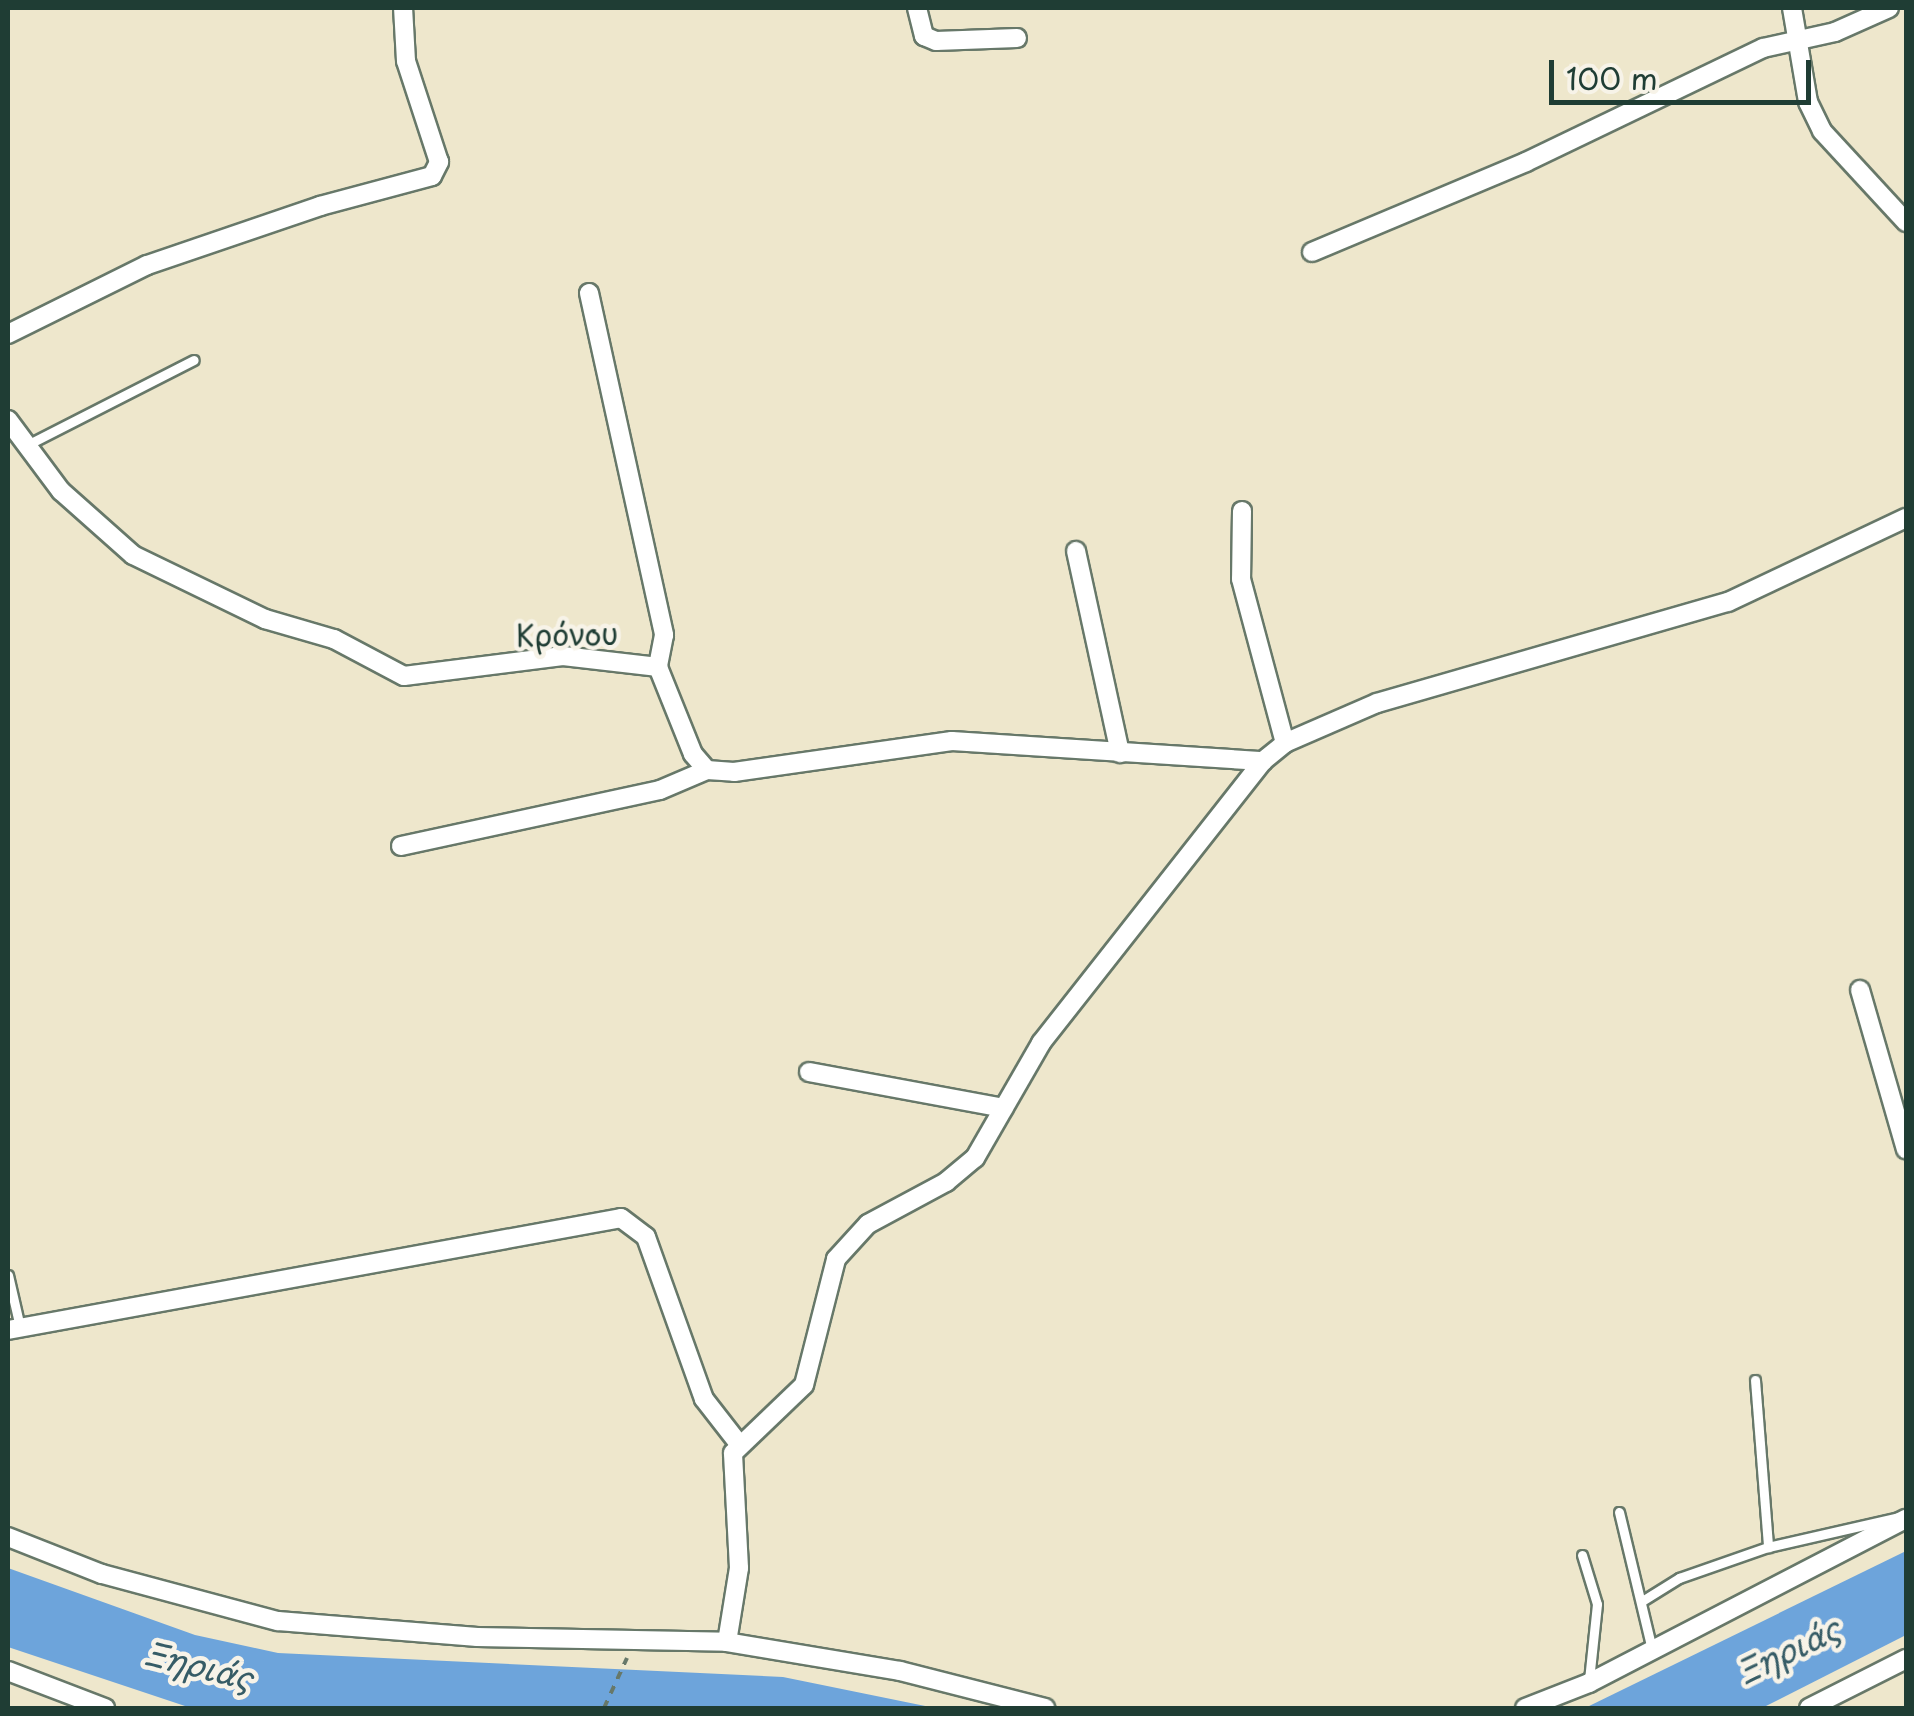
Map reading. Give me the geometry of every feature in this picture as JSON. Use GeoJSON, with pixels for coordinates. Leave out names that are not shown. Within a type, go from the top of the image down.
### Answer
{"type":"FeatureCollection","features":[{"type":"Feature","properties":{"kind":"street"},"geometry":{"type":"LineString","coordinates":[[8,334],[148,265],[320,206],[432,176],[439,162],[406,61],[403,8]]}},
{"type":"Feature","properties":{"kind":"street"},"geometry":{"type":"LineString","coordinates":[[917,8],[924,36],[936,41],[1017,38]]}},
{"type":"Feature","properties":{"kind":"street"},"geometry":{"type":"LineString","coordinates":[[1792,8],[1808,102],[1822,132],[1906,222]]}},
{"type":"Feature","properties":{"kind":"street"},"geometry":{"type":"LineString","coordinates":[[1312,252],[1526,162],[1763,48],[1797,43],[1889,8]]}},
{"type":"Feature","properties":{"kind":"street"},"geometry":{"type":"LineString","coordinates":[[589,293],[664,635],[658,667]]}},
{"type":"Feature","properties":{"kind":"street","name":"Κρόνου"},"geometry":{"type":"LineString","coordinates":[[8,420],[61,491],[133,555],[265,618],[334,638],[404,676],[563,656],[658,667],[693,754],[707,770]]}},
{"type":"Feature","properties":{"kind":"street"},"geometry":{"type":"LineString","coordinates":[[1242,511],[1241,579],[1285,743]]}},
{"type":"Feature","properties":{"kind":"street"},"geometry":{"type":"LineString","coordinates":[[727,1642],[739,1568],[729,1468],[739,1444],[804,1385],[827,1289],[849,1242],[964,1170],[1057,1020],[1264,761],[1285,743],[1376,703],[1728,602],[1906,518]]}},
{"type":"Feature","properties":{"kind":"street"},"geometry":{"type":"LineString","coordinates":[[1076,552],[1120,753]]}},
{"type":"Feature","properties":{"kind":"street"},"geometry":{"type":"LineString","coordinates":[[400,846],[660,790],[707,770],[734,772],[952,741],[1264,761]]}},
{"type":"Feature","properties":{"kind":"street"},"geometry":{"type":"LineString","coordinates":[[1860,990],[1906,1149]]}},
{"type":"Feature","properties":{"kind":"street"},"geometry":{"type":"LineString","coordinates":[[809,1072],[1004,1108]]}},
{"type":"Feature","properties":{"kind":"street"},"geometry":{"type":"LineString","coordinates":[[14,1328],[621,1218],[646,1237],[704,1399],[739,1444]]}},
{"type":"Feature","properties":{"kind":"street"},"geometry":{"type":"LineString","coordinates":[[1524,1708],[1589,1682],[1906,1517]]}},
{"type":"Feature","properties":{"kind":"street"},"geometry":{"type":"LineString","coordinates":[[8,1537],[102,1574],[278,1620],[477,1637],[727,1642],[900,1672],[1045,1708]]}},
{"type":"Feature","properties":{"kind":"street"},"geometry":{"type":"LineString","coordinates":[[1809,1708],[1906,1659]]}},
{"type":"Feature","properties":{"kind":"street"},"geometry":{"type":"LineString","coordinates":[[8,1671],[105,1708]]}},
{"type":"Feature","properties":{"kind":"lane"},"geometry":{"type":"LineString","coordinates":[[27,446],[194,360]]}},
{"type":"Feature","properties":{"kind":"lane"},"geometry":{"type":"LineString","coordinates":[[8,1275],[14,1328]]}},
{"type":"Feature","properties":{"kind":"lane"},"geometry":{"type":"LineString","coordinates":[[1754,1380],[1768,1547]]}},
{"type":"Feature","properties":{"kind":"lane"},"geometry":{"type":"LineString","coordinates":[[1619,1512],[1652,1649]]}},
{"type":"Feature","properties":{"kind":"lane"},"geometry":{"type":"LineString","coordinates":[[1642,1601],[1678,1578],[1768,1547],[1906,1517]]}},
{"type":"Feature","properties":{"kind":"lane"},"geometry":{"type":"LineString","coordinates":[[1582,1555],[1597,1604],[1589,1682]]}},
{"type":"Feature","properties":{"kind":"path"},"geometry":{"type":"LineString","coordinates":[[604,1708],[637,1638]]}},
{"type":"Feature","properties":{"kind":"water","name":"Ξηριάς"},"geometry":{"type":"Polygon","coordinates":[[[1906,1551],[1906,1635],[1762,1708],[1585,1708],[1906,1551]]]}},
{"type":"Feature","properties":{"kind":"water","name":"Ξηριάς"},"geometry":{"type":"Polygon","coordinates":[[[8,1568],[195,1635],[278,1653],[783,1677],[935,1708],[191,1708],[8,1647],[8,1568]]]}}]}
